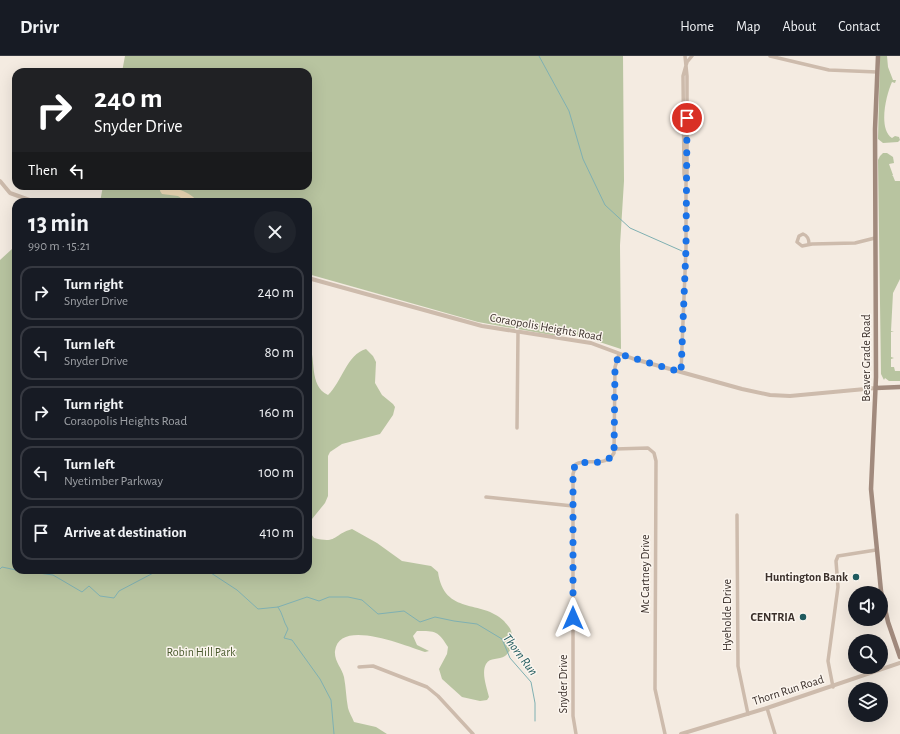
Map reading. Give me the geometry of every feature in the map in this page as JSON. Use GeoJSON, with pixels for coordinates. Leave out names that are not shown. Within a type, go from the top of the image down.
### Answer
{"type":"FeatureCollection","features":[{"type":"Feature","properties":{"kind":"main road","name":"Beaver Grade Road"},"geometry":{"type":"LineString","coordinates":[[878,56],[876,388],[870,480],[876,550],[883,599],[900,657]]}},
{"type":"Feature","properties":{"kind":"main road","name":"Coraopolis Heights Road"},"geometry":{"type":"LineString","coordinates":[[876,388],[900,386]]}},
{"type":"Feature","properties":{"kind":"street"},"geometry":{"type":"LineString","coordinates":[[681,372],[686,248],[683,76],[685,56]]}},
{"type":"Feature","properties":{"kind":"street"},"geometry":{"type":"LineString","coordinates":[[685,67],[692,56]]}},
{"type":"Feature","properties":{"kind":"street"},"geometry":{"type":"LineString","coordinates":[[770,56],[829,70],[877,72]]}},
{"type":"Feature","properties":{"kind":"street"},"geometry":{"type":"LineString","coordinates":[[0,181],[10,193],[24,198]]}},
{"type":"Feature","properties":{"kind":"street"},"geometry":{"type":"LineString","coordinates":[[809,244],[855,243],[876,238]]}},
{"type":"Feature","properties":{"kind":"street","name":"Coraopolis Heights Road"},"geometry":{"type":"LineString","coordinates":[[312,279],[482,326],[518,333],[591,343],[619,354],[681,372],[742,389],[776,396],[876,388]]}},
{"type":"Feature","properties":{"kind":"street"},"geometry":{"type":"LineString","coordinates":[[516,428],[518,333]]}},
{"type":"Feature","properties":{"kind":"street"},"geometry":{"type":"LineString","coordinates":[[615,449],[615,372],[619,354]]}},
{"type":"Feature","properties":{"kind":"street","name":"Mc Cartney Drive"},"geometry":{"type":"LineString","coordinates":[[615,449],[648,448],[654,453],[656,461],[655,689],[665,734]]}},
{"type":"Feature","properties":{"kind":"street","name":"Snyder Drive"},"geometry":{"type":"LineString","coordinates":[[576,734],[573,716],[573,474],[576,464],[582,462],[607,461],[612,457],[615,449]]}},
{"type":"Feature","properties":{"kind":"street"},"geometry":{"type":"LineString","coordinates":[[486,497],[573,506]]}},
{"type":"Feature","properties":{"kind":"street","name":"Hyeholde Drive"},"geometry":{"type":"LineString","coordinates":[[737,515],[738,666],[748,714]]}},
{"type":"Feature","properties":{"kind":"street"},"geometry":{"type":"LineString","coordinates":[[832,687],[828,661],[838,587],[836,560],[838,556],[876,550]]}},
{"type":"Feature","properties":{"kind":"street","name":"Thorn Run Road"},"geometry":{"type":"LineString","coordinates":[[681,734],[693,732],[832,687],[900,663]]}},
{"type":"Feature","properties":{"kind":"street"},"geometry":{"type":"LineString","coordinates":[[359,667],[373,666],[427,687],[438,696],[473,734]]}},
{"type":"Feature","properties":{"kind":"street"},"geometry":{"type":"LineString","coordinates":[[767,708],[775,734]]}},
{"type":"Feature","properties":{"kind":"green space"},"geometry":{"type":"Polygon","coordinates":[[[125,56],[623,56],[624,181],[620,245],[621,349],[581,336],[551,335],[478,322],[312,275],[312,198],[101,198],[102,190],[312,190],[312,68],[123,68],[125,56]]]}},
{"type":"Feature","properties":{"kind":"green space"},"geometry":{"type":"Polygon","coordinates":[[[880,56],[887,56],[888,67],[893,80],[896,80],[895,83],[892,82],[888,95],[884,112],[884,120],[888,134],[892,138],[895,136],[899,137],[900,140],[898,142],[883,143],[878,139],[880,56]]]}},
{"type":"Feature","properties":{"kind":"green space"},"geometry":{"type":"Polygon","coordinates":[[[883,153],[887,153],[893,157],[894,163],[889,164],[893,175],[892,176],[895,181],[900,181],[900,279],[893,293],[891,331],[894,332],[891,332],[891,357],[894,358],[891,359],[891,367],[894,367],[895,371],[900,371],[900,381],[889,381],[885,378],[884,380],[881,374],[878,160],[883,153]]]}},
{"type":"Feature","properties":{"kind":"green space","name":"Robin Hill Park"},"geometry":{"type":"Polygon","coordinates":[[[12,249],[12,574],[312,574],[312,535],[314,538],[327,540],[352,529],[377,543],[402,561],[431,566],[438,572],[442,586],[448,595],[465,605],[495,614],[509,627],[512,637],[510,651],[505,656],[492,659],[486,664],[484,672],[489,697],[487,700],[480,701],[462,697],[442,679],[439,669],[447,654],[448,647],[442,638],[436,633],[417,631],[413,636],[417,645],[429,651],[425,652],[375,637],[361,635],[348,636],[339,641],[335,651],[336,658],[344,677],[348,708],[354,722],[376,727],[387,734],[0,734],[0,260],[12,249]]]}},
{"type":"Feature","properties":{"kind":"green space"},"geometry":{"type":"Polygon","coordinates":[[[366,349],[373,356],[376,362],[375,383],[382,395],[395,407],[393,415],[380,434],[342,444],[330,452],[328,456],[328,496],[325,503],[312,519],[312,355],[315,378],[322,391],[328,395],[349,362],[359,352],[366,349]]]}},
{"type":"Feature","properties":{"kind":"sand"},"geometry":{"type":"Polygon","coordinates":[[[181,190],[195,198],[181,198],[178,196],[162,194],[160,191],[181,190]]]}},
{"type":"Feature","properties":{"kind":"waterway"},"geometry":{"type":"LineString","coordinates":[[539,56],[569,111],[583,159],[605,205],[630,228],[682,251]]}},
{"type":"Feature","properties":{"kind":"waterway","name":"Thorn Run"},"geometry":{"type":"LineString","coordinates":[[0,569],[2,567],[12,569]]}},
{"type":"Feature","properties":{"kind":"waterway","name":"Thorn Run"},"geometry":{"type":"LineString","coordinates":[[46,574],[53,575],[82,592],[89,586],[100,596],[114,598],[119,591],[151,574]]}},
{"type":"Feature","properties":{"kind":"waterway","name":"Thorn Run"},"geometry":{"type":"LineString","coordinates":[[213,574],[237,590],[258,609],[278,607],[307,597],[319,601],[329,597],[348,597],[362,600],[378,614],[404,611],[420,622],[435,617],[477,624],[502,639],[510,658],[531,682],[535,703],[535,721]]}},
{"type":"Feature","properties":{"kind":"waterway"},"geometry":{"type":"LineString","coordinates":[[278,607],[288,629],[284,638],[292,640],[320,679],[331,700],[334,734]]}},
{"type":"Feature","properties":{"kind":"place","name":"Huntington Bank"},"geometry":{"type":"Point","coordinates":[856,577]}},
{"type":"Feature","properties":{"kind":"place","name":"CENTRIA"},"geometry":{"type":"Point","coordinates":[803,617]}},
{"type":"Feature","properties":{"kind":"route"},"geometry":{"type":"LineString","coordinates":[[573,618],[573,470],[578,463],[607,461],[614,453],[615,367],[619,354],[681,372],[686,248],[687,118]]}}]}
